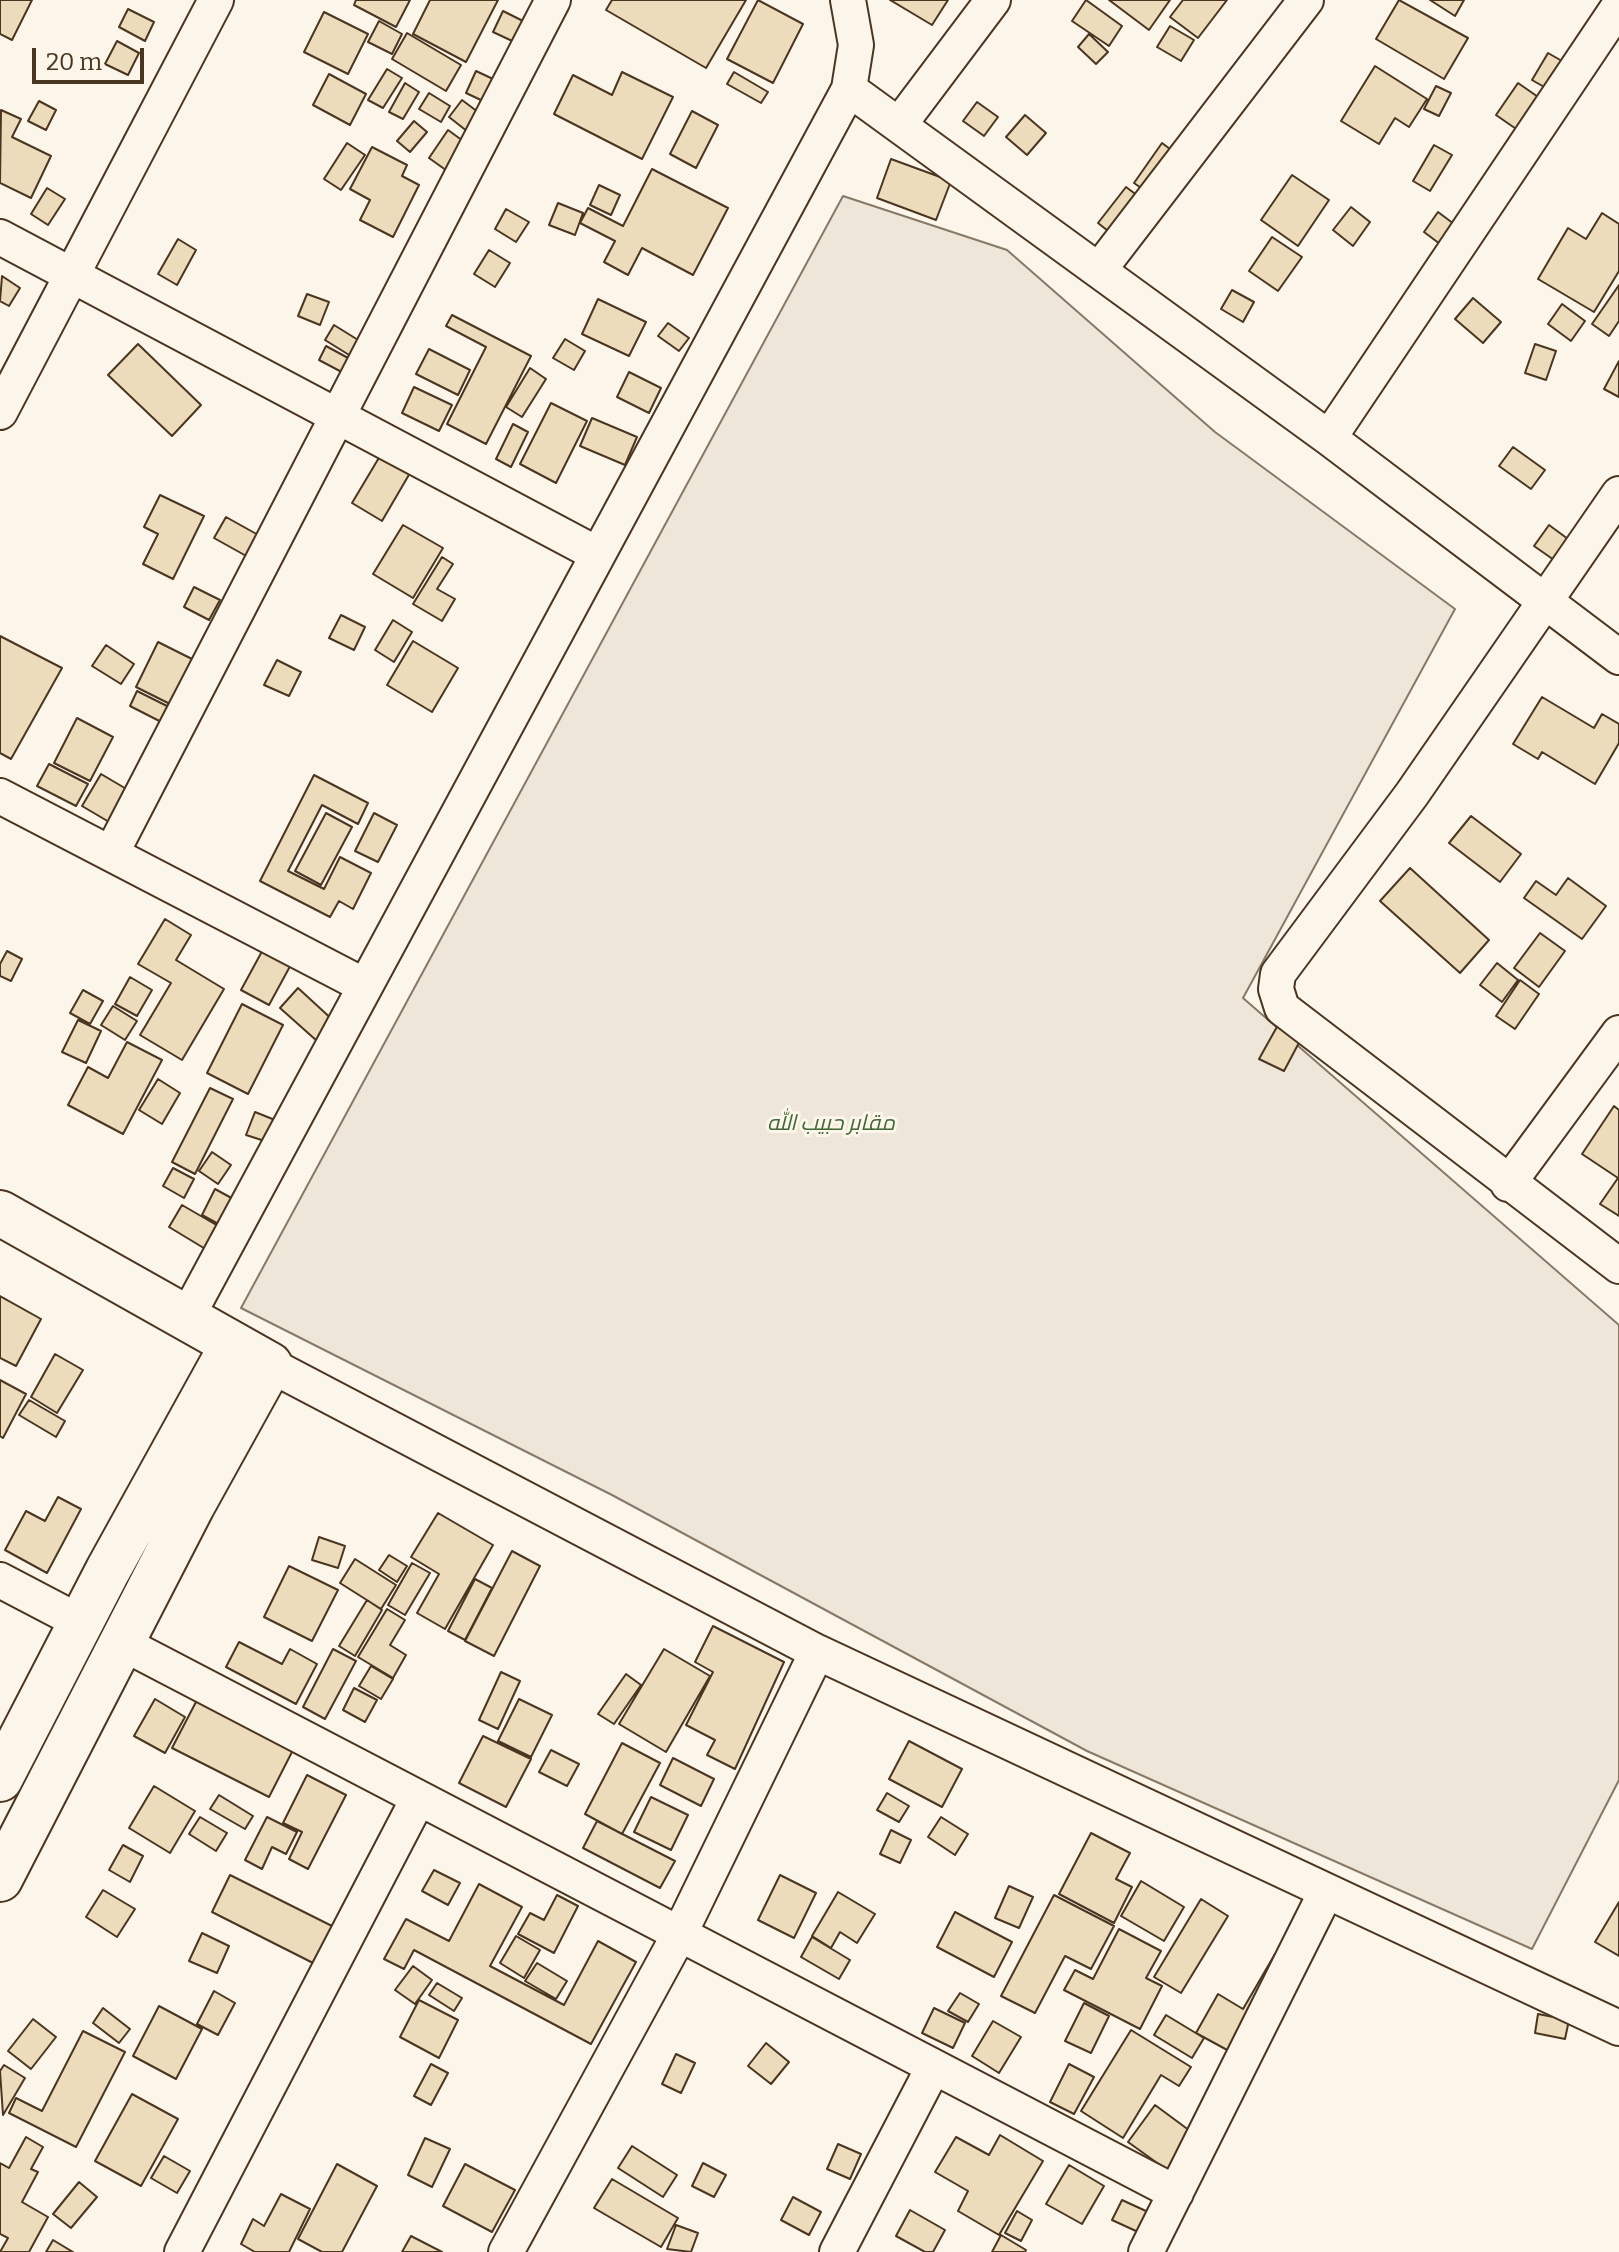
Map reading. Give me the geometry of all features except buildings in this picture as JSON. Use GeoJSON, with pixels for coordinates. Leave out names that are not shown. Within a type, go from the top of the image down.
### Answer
{"type":"FeatureCollection","features":[{"type":"Feature","properties":{"kind":"street"},"geometry":{"type":"LineString","coordinates":[[0,412],[216,0]]}},
{"type":"Feature","properties":{"kind":"street"},"geometry":{"type":"LineString","coordinates":[[111,854],[553,0]]}},
{"type":"Feature","properties":{"kind":"street"},"geometry":{"type":"LineString","coordinates":[[187,1317],[849,89],[856,45],[848,0]]}},
{"type":"Feature","properties":{"kind":"street"},"geometry":{"type":"LineString","coordinates":[[899,125],[993,0]]}},
{"type":"Feature","properties":{"kind":"street"},"geometry":{"type":"LineString","coordinates":[[1099,270],[1306,0]]}},
{"type":"Feature","properties":{"kind":"street"},"geometry":{"type":"LineString","coordinates":[[1329,438],[1619,6]]}},
{"type":"Feature","properties":{"kind":"street"},"geometry":{"type":"LineString","coordinates":[[849,89],[1329,438],[1619,657]]}},
{"type":"Feature","properties":{"kind":"street"},"geometry":{"type":"LineString","coordinates":[[0,237],[597,554]]}},
{"type":"Feature","properties":{"kind":"street"},"geometry":{"type":"LineString","coordinates":[[1619,494],[1546,602],[1278,974],[1276,989],[1282,1008],[1619,1266]]}},
{"type":"Feature","properties":{"kind":"street"},"geometry":{"type":"LineString","coordinates":[[0,796],[365,986]]}},
{"type":"Feature","properties":{"kind":"street"},"geometry":{"type":"LineString","coordinates":[[1508,1184],[1619,1033]]}},
{"type":"Feature","properties":{"kind":"street"},"geometry":{"type":"LineString","coordinates":[[0,1213],[270,1365],[817,1652],[1619,2028]]}},
{"type":"Feature","properties":{"kind":"street"},"geometry":{"type":"LineString","coordinates":[[0,1779],[80,1622],[233,1344]]}},
{"type":"Feature","properties":{"kind":"street"},"geometry":{"type":"LineString","coordinates":[[0,1879],[270,1365]]}},
{"type":"Feature","properties":{"kind":"street"},"geometry":{"type":"LineString","coordinates":[[0,1580],[80,1622]]}},
{"type":"Feature","properties":{"kind":"street"},"geometry":{"type":"LineString","coordinates":[[122,1643],[1176,2193]]}},
{"type":"Feature","properties":{"kind":"street"},"geometry":{"type":"LineString","coordinates":[[506,2252],[679,1935],[817,1652]]}},
{"type":"Feature","properties":{"kind":"street"},"geometry":{"type":"LineString","coordinates":[[182,2252],[418,1799]]}},
{"type":"Feature","properties":{"kind":"street"},"geometry":{"type":"LineString","coordinates":[[1146,2252],[1326,1892]]}},
{"type":"Feature","properties":{"kind":"street"},"geometry":{"type":"LineString","coordinates":[[837,2252],[933,2068]]}},
{"type":"Feature","properties":{"kind":"green space","name":"مقابر حبيب الله"},"geometry":{"type":"Polygon","coordinates":[[[843,196],[1007,250],[1215,432],[1455,609],[1243,998],[1619,1325],[1619,1780],[1532,1949],[1087,1751],[612,1495],[241,1308],[843,196]]]}}]}
